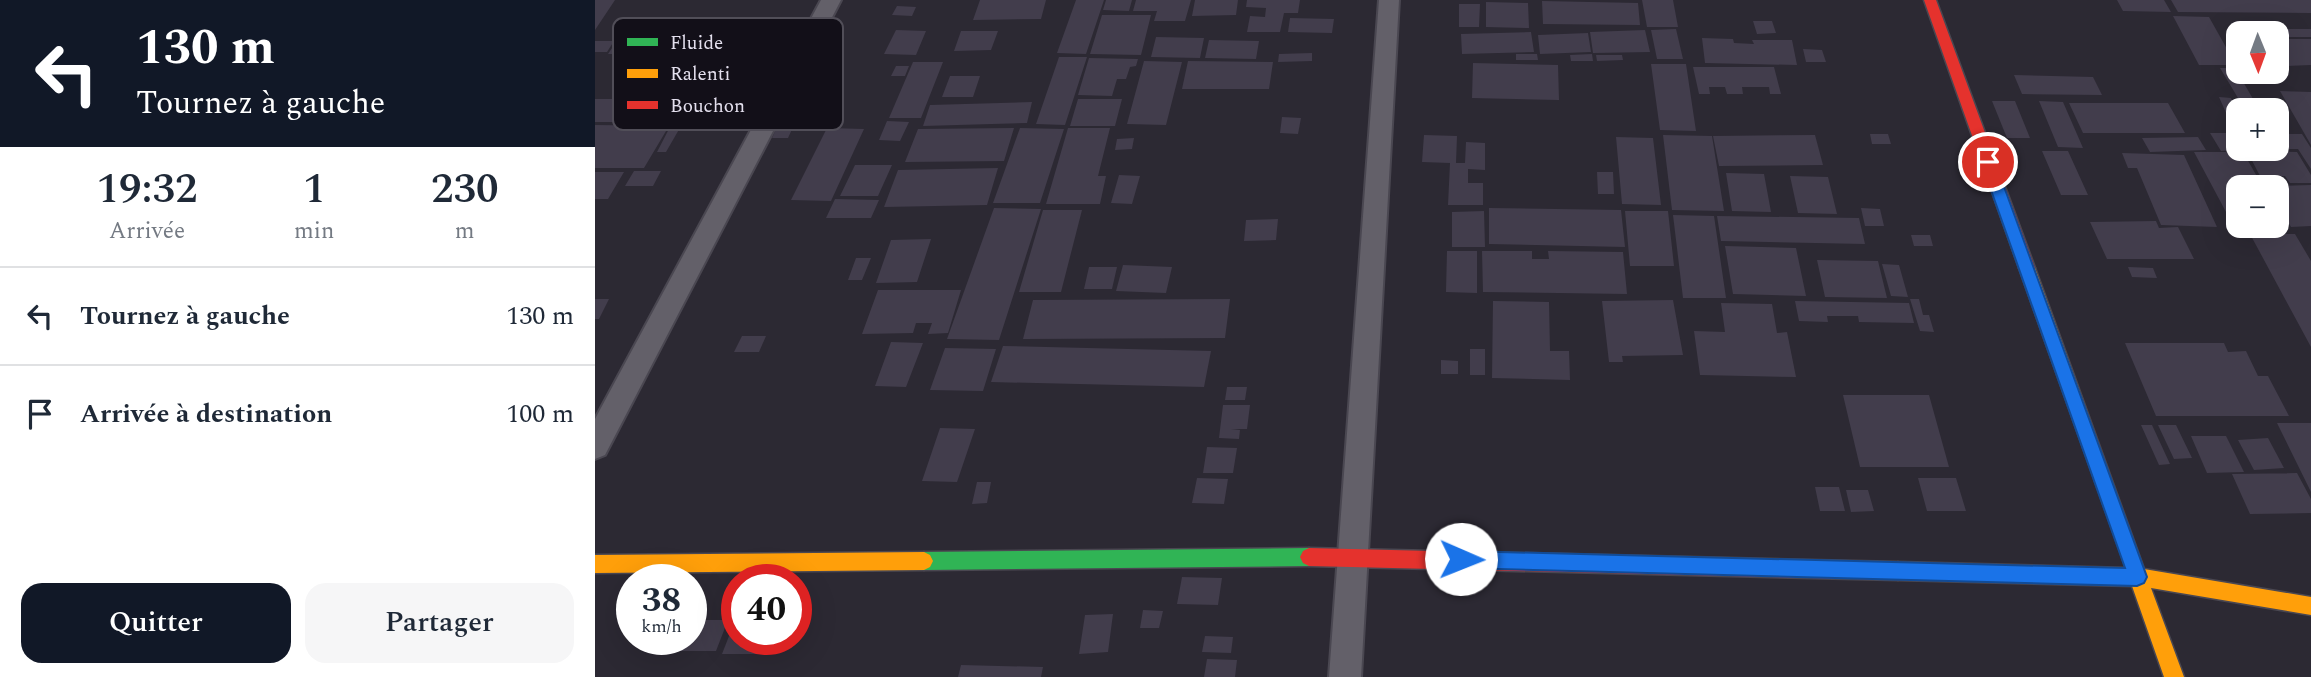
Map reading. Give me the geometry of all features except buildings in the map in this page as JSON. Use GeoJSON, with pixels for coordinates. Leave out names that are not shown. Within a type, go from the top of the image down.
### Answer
{"type":"FeatureCollection","features":[{"type":"Feature","properties":{"kind":"street"},"geometry":{"type":"LineString","coordinates":[[821,18],[831,0]]}},
{"type":"Feature","properties":{"kind":"street"},"geometry":{"type":"LineString","coordinates":[[1345,677],[1389,0]]}},
{"type":"Feature","properties":{"kind":"street"},"geometry":{"type":"LineString","coordinates":[[1930,0],[2173,677]]}},
{"type":"Feature","properties":{"kind":"street"},"geometry":{"type":"LineString","coordinates":[[595,446],[762,130]]}},
{"type":"Feature","properties":{"kind":"street"},"geometry":{"type":"LineString","coordinates":[[595,564],[1353,557],[2137,577],[2311,607]]}},
{"type":"Feature","properties":{"kind":"traffic: fast"},"geometry":{"type":"LineString","coordinates":[[924,561],[1309,557]]}},
{"type":"Feature","properties":{"kind":"traffic: slow"},"geometry":{"type":"LineString","coordinates":[[2027,268],[2174,677]]}},
{"type":"Feature","properties":{"kind":"traffic: slow"},"geometry":{"type":"LineString","coordinates":[[595,564],[924,561]]}},
{"type":"Feature","properties":{"kind":"traffic: slow"},"geometry":{"type":"LineString","coordinates":[[1898,571],[2137,577],[2311,606]]}},
{"type":"Feature","properties":{"kind":"traffic: jam"},"geometry":{"type":"LineString","coordinates":[[1930,0],[2027,268]]}},
{"type":"Feature","properties":{"kind":"traffic: jam"},"geometry":{"type":"LineString","coordinates":[[1309,557],[1898,571]]}},
{"type":"Feature","properties":{"kind":"route"},"geometry":{"type":"LineString","coordinates":[[1461,559],[2137,577],[1988,162]]}}]}
